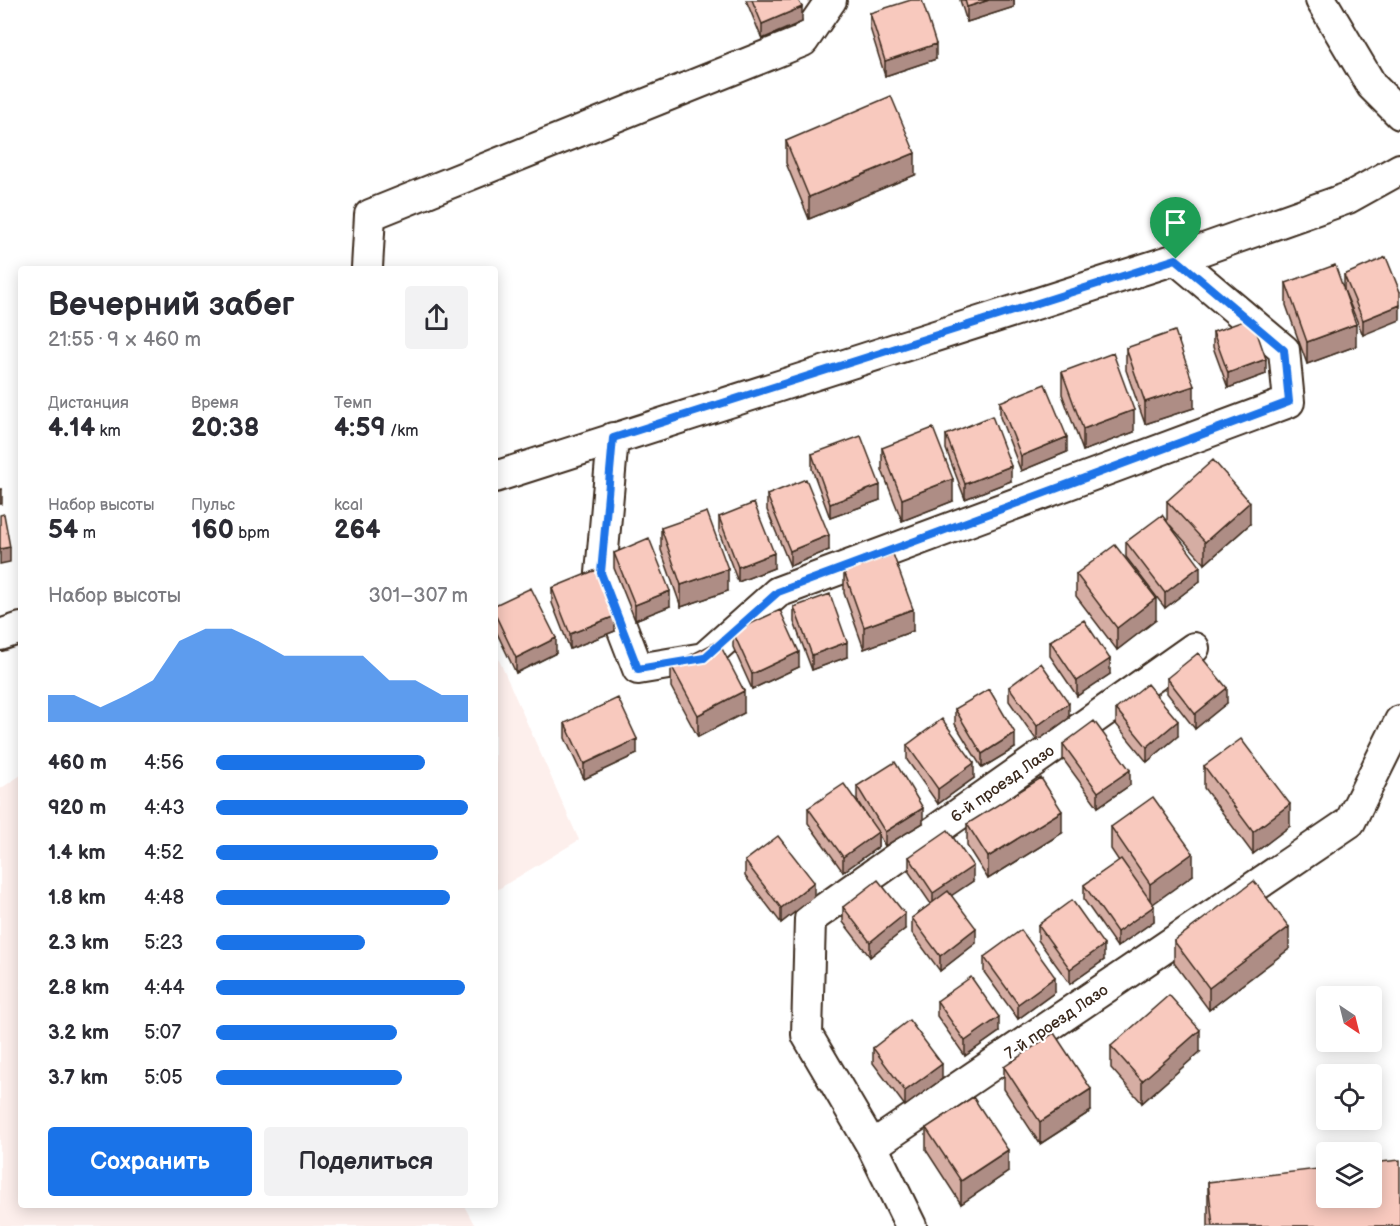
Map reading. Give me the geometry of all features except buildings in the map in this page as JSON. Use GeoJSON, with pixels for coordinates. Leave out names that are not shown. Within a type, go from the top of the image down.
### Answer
{"type":"FeatureCollection","features":[{"type":"Feature","properties":{"kind":"street"},"geometry":{"type":"LineString","coordinates":[[367,266],[370,215],[803,41],[831,0]]}},
{"type":"Feature","properties":{"kind":"street"},"geometry":{"type":"LineString","coordinates":[[1321,0],[1372,86],[1400,114]]}},
{"type":"Feature","properties":{"kind":"street"},"geometry":{"type":"LineString","coordinates":[[498,476],[1176,259],[1348,198],[1400,170]]}},
{"type":"Feature","properties":{"kind":"street"},"geometry":{"type":"LineString","coordinates":[[613,438],[601,573],[638,669],[704,658],[778,592],[1289,402],[1284,350],[1176,259]]}},
{"type":"Feature","properties":{"kind":"street"},"geometry":{"type":"LineString","coordinates":[[0,635],[18,629]]}},
{"type":"Feature","properties":{"kind":"street","name":"6-й проезд Лазо"},"geometry":{"type":"LineString","coordinates":[[872,1146],[807,1035],[810,919],[1194,648]]}},
{"type":"Feature","properties":{"kind":"street","name":"7-й проезд Лазо"},"geometry":{"type":"LineString","coordinates":[[872,1146],[1350,822],[1400,722]]}},
{"type":"Feature","properties":{"kind":"street"},"geometry":{"type":"LineString","coordinates":[[872,1146],[911,1226]]}},
{"type":"Feature","properties":{"kind":"shaded area"},"geometry":{"type":"Polygon","coordinates":[[[498,658],[579,840],[498,889],[498,658]]]}},
{"type":"Feature","properties":{"kind":"shaded area"},"geometry":{"type":"Polygon","coordinates":[[[18,777],[18,1208],[465,1208],[475,1226],[0,1226],[0,789],[18,777]]]}},
{"type":"Feature","properties":{"kind":"route"},"geometry":{"type":"LineString","coordinates":[[1176,259],[1284,350],[1289,402],[778,592],[704,658],[638,669],[601,573],[613,438],[1176,259]]}}]}
